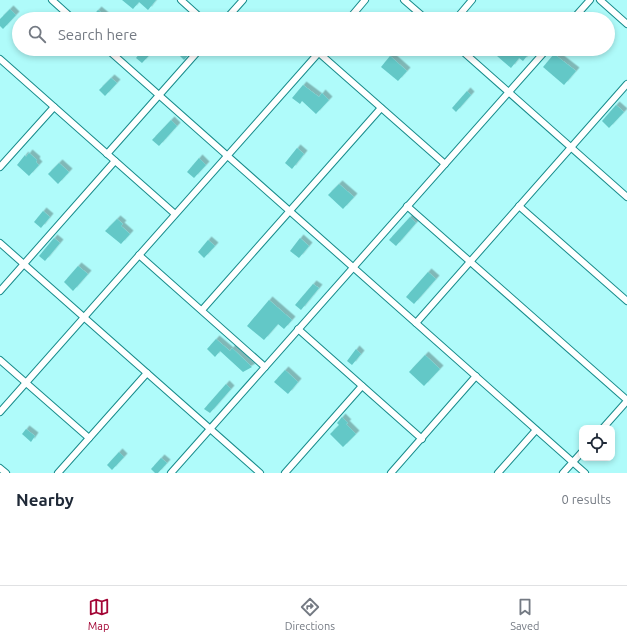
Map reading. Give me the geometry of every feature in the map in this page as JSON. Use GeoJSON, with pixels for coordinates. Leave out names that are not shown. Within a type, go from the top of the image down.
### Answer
{"type":"FeatureCollection","features":[{"type":"Feature","properties":{"kind":"street"},"geometry":{"type":"LineString","coordinates":[[52,0],[65,12]]}},
{"type":"Feature","properties":{"kind":"street"},"geometry":{"type":"LineString","coordinates":[[181,0],[194,12]]}},
{"type":"Feature","properties":{"kind":"street"},"geometry":{"type":"LineString","coordinates":[[232,12],[243,0]]}},
{"type":"Feature","properties":{"kind":"street"},"geometry":{"type":"LineString","coordinates":[[355,12],[366,0]]}},
{"type":"Feature","properties":{"kind":"street"},"geometry":{"type":"LineString","coordinates":[[404,0],[418,12]]}},
{"type":"Feature","properties":{"kind":"street"},"geometry":{"type":"LineString","coordinates":[[462,12],[472,0]]}},
{"type":"Feature","properties":{"kind":"street"},"geometry":{"type":"LineString","coordinates":[[579,12],[590,0]]}},
{"type":"Feature","properties":{"kind":"street"},"geometry":{"type":"LineString","coordinates":[[600,0],[614,12]]}},
{"type":"Feature","properties":{"kind":"street"},"geometry":{"type":"LineString","coordinates":[[615,13],[627,24]]}},
{"type":"Feature","properties":{"kind":"street"},"geometry":{"type":"LineString","coordinates":[[115,56],[586,473]]}},
{"type":"Feature","properties":{"kind":"street"},"geometry":{"type":"LineString","coordinates":[[107,154],[194,56]]}},
{"type":"Feature","properties":{"kind":"street"},"geometry":{"type":"LineString","coordinates":[[0,412],[316,56]]}},
{"type":"Feature","properties":{"kind":"street"},"geometry":{"type":"LineString","coordinates":[[325,56],[381,108],[445,164]]}},
{"type":"Feature","properties":{"kind":"street"},"geometry":{"type":"LineString","coordinates":[[468,56],[627,197]]}},
{"type":"Feature","properties":{"kind":"street"},"geometry":{"type":"LineString","coordinates":[[171,473],[541,56]]}},
{"type":"Feature","properties":{"kind":"street"},"geometry":{"type":"LineString","coordinates":[[0,60],[175,214]]}},
{"type":"Feature","properties":{"kind":"street"},"geometry":{"type":"LineString","coordinates":[[416,323],[627,84]]}},
{"type":"Feature","properties":{"kind":"street"},"geometry":{"type":"LineString","coordinates":[[0,167],[54,106]]}},
{"type":"Feature","properties":{"kind":"street"},"geometry":{"type":"LineString","coordinates":[[202,310],[381,108]]}},
{"type":"Feature","properties":{"kind":"street"},"geometry":{"type":"LineString","coordinates":[[0,290],[115,161]]}},
{"type":"Feature","properties":{"kind":"street"},"geometry":{"type":"LineString","coordinates":[[407,206],[627,401],[606,425]]}},
{"type":"Feature","properties":{"kind":"street"},"geometry":{"type":"LineString","coordinates":[[519,206],[627,301]]}},
{"type":"Feature","properties":{"kind":"street"},"geometry":{"type":"LineString","coordinates":[[0,243],[260,473]]}},
{"type":"Feature","properties":{"kind":"street"},"geometry":{"type":"LineString","coordinates":[[139,255],[265,367]]}},
{"type":"Feature","properties":{"kind":"street"},"geometry":{"type":"LineString","coordinates":[[298,329],[422,439]]}},
{"type":"Feature","properties":{"kind":"street"},"geometry":{"type":"LineString","coordinates":[[0,360],[89,438]]}},
{"type":"Feature","properties":{"kind":"street"},"geometry":{"type":"LineString","coordinates":[[58,473],[147,373]]}},
{"type":"Feature","properties":{"kind":"street"},"geometry":{"type":"LineString","coordinates":[[391,473],[476,376]]}},
{"type":"Feature","properties":{"kind":"street"},"geometry":{"type":"LineString","coordinates":[[285,473],[362,386]]}},
{"type":"Feature","properties":{"kind":"street"},"geometry":{"type":"LineString","coordinates":[[498,473],[536,430]]}},
{"type":"Feature","properties":{"kind":"street"},"geometry":{"type":"LineString","coordinates":[[563,473],[579,455]]}},
{"type":"Feature","properties":{"kind":"street"},"geometry":{"type":"LineString","coordinates":[[0,468],[6,473]]}},
{"type":"Feature","properties":{"kind":"building"},"geometry":{"type":"Polygon","coordinates":[[[122,0],[156,0],[148,10],[139,2],[133,9],[122,0]]]}},
{"type":"Feature","properties":{"kind":"building"},"geometry":{"type":"Polygon","coordinates":[[[10,9],[13,12],[12,19],[3,29],[0,26],[0,19],[10,9]]]}},
{"type":"Feature","properties":{"kind":"building"},"geometry":{"type":"Polygon","coordinates":[[[138,56],[148,56],[142,63],[136,58],[138,56]]]}},
{"type":"Feature","properties":{"kind":"building"},"geometry":{"type":"Polygon","coordinates":[[[180,56],[188,56],[184,60],[180,56]]]}},
{"type":"Feature","properties":{"kind":"building"},"geometry":{"type":"Polygon","coordinates":[[[390,56],[407,71],[398,81],[381,67],[390,56]]]}},
{"type":"Feature","properties":{"kind":"building"},"geometry":{"type":"Polygon","coordinates":[[[497,56],[527,56],[523,61],[519,58],[511,68],[497,56]]]}},
{"type":"Feature","properties":{"kind":"building"},"geometry":{"type":"Polygon","coordinates":[[[552,56],[557,56],[576,71],[564,85],[543,67],[552,56]]]}},
{"type":"Feature","properties":{"kind":"building"},"geometry":{"type":"Polygon","coordinates":[[[111,78],[117,83],[105,96],[99,90],[111,78]]]}},
{"type":"Feature","properties":{"kind":"building"},"geometry":{"type":"Polygon","coordinates":[[[303,85],[319,97],[322,93],[329,100],[316,114],[302,101],[300,104],[292,98],[303,85]]]}},
{"type":"Feature","properties":{"kind":"building"},"geometry":{"type":"Polygon","coordinates":[[[467,91],[471,95],[456,112],[452,108],[467,91]]]}},
{"type":"Feature","properties":{"kind":"building"},"geometry":{"type":"Polygon","coordinates":[[[616,105],[624,112],[609,128],[602,121],[616,105]]]}},
{"type":"Feature","properties":{"kind":"building"},"geometry":{"type":"Polygon","coordinates":[[[171,120],[177,126],[159,146],[152,140],[171,120]]]}},
{"type":"Feature","properties":{"kind":"building"},"geometry":{"type":"Polygon","coordinates":[[[297,148],[304,154],[292,169],[285,163],[297,148]]]}},
{"type":"Feature","properties":{"kind":"building"},"geometry":{"type":"Polygon","coordinates":[[[29,153],[37,160],[36,162],[39,165],[29,176],[17,165],[25,155],[26,157],[29,153]]]}},
{"type":"Feature","properties":{"kind":"building"},"geometry":{"type":"Polygon","coordinates":[[[199,158],[206,165],[194,178],[187,172],[199,158]]]}},
{"type":"Feature","properties":{"kind":"building"},"geometry":{"type":"Polygon","coordinates":[[[59,163],[69,172],[58,184],[48,174],[59,163]]]}},
{"type":"Feature","properties":{"kind":"building"},"geometry":{"type":"Polygon","coordinates":[[[339,184],[354,197],[343,209],[328,195],[339,184]]]}},
{"type":"Feature","properties":{"kind":"building"},"geometry":{"type":"Polygon","coordinates":[[[43,211],[50,217],[41,228],[34,222],[43,211]]]}},
{"type":"Feature","properties":{"kind":"building"},"geometry":{"type":"Polygon","coordinates":[[[410,217],[416,223],[396,246],[389,240],[410,217]]]}},
{"type":"Feature","properties":{"kind":"building"},"geometry":{"type":"Polygon","coordinates":[[[117,219],[123,224],[121,226],[130,234],[121,244],[105,231],[117,219]]]}},
{"type":"Feature","properties":{"kind":"building"},"geometry":{"type":"Polygon","coordinates":[[[54,238],[60,243],[45,261],[39,256],[54,238]]]}},
{"type":"Feature","properties":{"kind":"building"},"geometry":{"type":"Polygon","coordinates":[[[300,238],[309,246],[299,258],[290,251],[300,238]]]}},
{"type":"Feature","properties":{"kind":"building"},"geometry":{"type":"Polygon","coordinates":[[[208,240],[215,246],[204,258],[198,252],[208,240]]]}},
{"type":"Feature","properties":{"kind":"building"},"geometry":{"type":"Polygon","coordinates":[[[78,266],[88,274],[73,291],[64,282],[78,266]]]}},
{"type":"Feature","properties":{"kind":"building"},"geometry":{"type":"Polygon","coordinates":[[[428,272],[436,279],[414,304],[406,297],[428,272]]]}},
{"type":"Feature","properties":{"kind":"building"},"geometry":{"type":"Polygon","coordinates":[[[313,284],[319,288],[301,310],[295,305],[313,284]]]}},
{"type":"Feature","properties":{"kind":"building"},"geometry":{"type":"Polygon","coordinates":[[[269,300],[292,320],[284,329],[278,324],[264,340],[247,326],[269,300]]]}},
{"type":"Feature","properties":{"kind":"building"},"geometry":{"type":"Polygon","coordinates":[[[216,339],[230,351],[232,348],[252,367],[243,372],[220,351],[215,357],[207,349],[216,339]]]}},
{"type":"Feature","properties":{"kind":"building"},"geometry":{"type":"Polygon","coordinates":[[[356,349],[361,354],[352,365],[347,361],[356,349]]]}},
{"type":"Feature","properties":{"kind":"building"},"geometry":{"type":"Polygon","coordinates":[[[425,355],[440,369],[424,386],[409,372],[425,355]]]}},
{"type":"Feature","properties":{"kind":"building"},"geometry":{"type":"Polygon","coordinates":[[[285,370],[298,382],[288,394],[274,382],[285,370]]]}},
{"type":"Feature","properties":{"kind":"building"},"geometry":{"type":"Polygon","coordinates":[[[226,384],[231,389],[210,413],[204,409],[226,384]]]}},
{"type":"Feature","properties":{"kind":"building"},"geometry":{"type":"Polygon","coordinates":[[[342,417],[348,423],[346,424],[356,434],[343,447],[330,434],[339,425],[337,423],[342,417]]]}},
{"type":"Feature","properties":{"kind":"building"},"geometry":{"type":"Polygon","coordinates":[[[26,429],[35,436],[31,442],[22,434],[26,429]]]}},
{"type":"Feature","properties":{"kind":"building"},"geometry":{"type":"Polygon","coordinates":[[[119,452],[124,457],[112,470],[107,465],[119,452]]]}},
{"type":"Feature","properties":{"kind":"building"},"geometry":{"type":"Polygon","coordinates":[[[161,458],[167,463],[158,473],[155,473],[151,469],[161,458]]]}}]}
